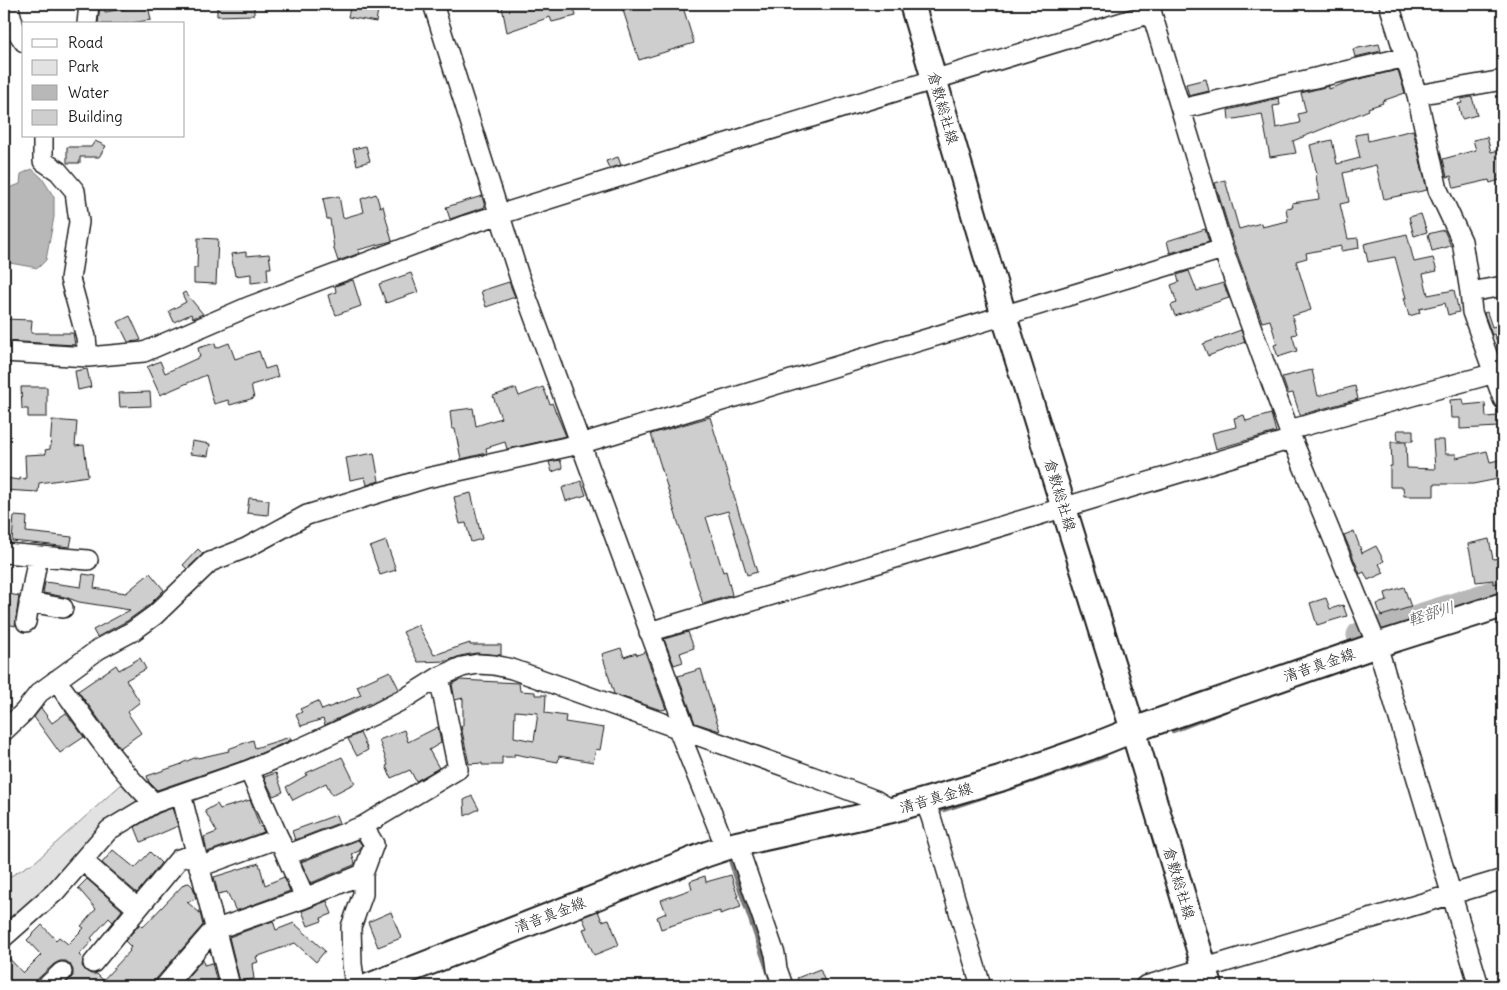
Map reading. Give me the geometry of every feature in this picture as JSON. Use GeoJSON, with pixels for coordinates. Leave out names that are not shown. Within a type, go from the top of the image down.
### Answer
{"type":"FeatureCollection","features":[{"type":"Feature","properties":{"kind":"main road","name":"倉敷総社線"},"geometry":{"type":"LineString","coordinates":[[912,4],[1004,316],[1133,730],[1207,977]]}},
{"type":"Feature","properties":{"kind":"main road","name":"清音真金線"},"geometry":{"type":"LineString","coordinates":[[369,986],[731,846],[925,802],[1041,765],[1373,636],[1503,605]]}},
{"type":"Feature","properties":{"kind":"street"},"geometry":{"type":"LineString","coordinates":[[8,4],[14,27],[22,39]]}},
{"type":"Feature","properties":{"kind":"street"},"geometry":{"type":"LineString","coordinates":[[87,22],[89,4]]}},
{"type":"Feature","properties":{"kind":"street"},"geometry":{"type":"LineString","coordinates":[[433,4],[519,276],[649,632],[682,731],[769,937],[783,986]]}},
{"type":"Feature","properties":{"kind":"street"},"geometry":{"type":"LineString","coordinates":[[1389,4],[1417,95],[1438,190],[1462,241],[1472,312],[1503,399]]}},
{"type":"Feature","properties":{"kind":"street"},"geometry":{"type":"LineString","coordinates":[[4,352],[88,357],[144,352],[248,307],[466,225],[935,79],[1150,8],[1223,249],[1291,435],[1373,636],[1479,986]]}},
{"type":"Feature","properties":{"kind":"street"},"geometry":{"type":"LineString","coordinates":[[1181,109],[1406,57]]}},
{"type":"Feature","properties":{"kind":"street"},"geometry":{"type":"LineString","coordinates":[[1417,95],[1503,80]]}},
{"type":"Feature","properties":{"kind":"street"},"geometry":{"type":"LineString","coordinates":[[43,138],[43,161],[58,171],[75,191],[79,222],[70,279],[86,337],[88,357]]}},
{"type":"Feature","properties":{"kind":"street"},"geometry":{"type":"LineString","coordinates":[[4,731],[40,693],[99,649],[133,631],[155,615],[210,562],[246,548],[307,516],[427,478],[580,444],[1223,249]]}},
{"type":"Feature","properties":{"kind":"street"},"geometry":{"type":"LineString","coordinates":[[1470,292],[1503,286]]}},
{"type":"Feature","properties":{"kind":"street"},"geometry":{"type":"LineString","coordinates":[[649,632],[1064,507],[1495,373]]}},
{"type":"Feature","properties":{"kind":"street"},"geometry":{"type":"LineString","coordinates":[[4,553],[88,560]]}},
{"type":"Feature","properties":{"kind":"street"},"geometry":{"type":"LineString","coordinates":[[26,622],[38,556]]}},
{"type":"Feature","properties":{"kind":"street"},"geometry":{"type":"LineString","coordinates":[[29,602],[63,608]]}},
{"type":"Feature","properties":{"kind":"street"},"geometry":{"type":"LineString","coordinates":[[4,937],[55,892],[109,830],[154,803],[249,770],[373,715],[404,699],[439,677],[462,667],[478,664],[494,664],[512,669],[814,777],[875,800],[892,810]]}},
{"type":"Feature","properties":{"kind":"street"},"geometry":{"type":"LineString","coordinates":[[287,855],[363,826],[458,769],[439,677]]}},
{"type":"Feature","properties":{"kind":"street"},"geometry":{"type":"LineString","coordinates":[[56,680],[120,766],[138,788],[154,803]]}},
{"type":"Feature","properties":{"kind":"street"},"geometry":{"type":"LineString","coordinates":[[249,770],[305,898]]}},
{"type":"Feature","properties":{"kind":"street"},"geometry":{"type":"LineString","coordinates":[[181,794],[230,986]]}},
{"type":"Feature","properties":{"kind":"street"},"geometry":{"type":"LineString","coordinates":[[925,802],[981,986]]}},
{"type":"Feature","properties":{"kind":"street"},"geometry":{"type":"LineString","coordinates":[[356,986],[352,964],[351,927],[363,894],[363,874],[374,844],[363,826]]}},
{"type":"Feature","properties":{"kind":"street"},"geometry":{"type":"LineString","coordinates":[[93,963],[179,859],[197,861],[278,838]]}},
{"type":"Feature","properties":{"kind":"street"},"geometry":{"type":"LineString","coordinates":[[83,861],[137,908]]}},
{"type":"Feature","properties":{"kind":"street"},"geometry":{"type":"LineString","coordinates":[[165,986],[210,934],[217,929],[305,898],[363,874]]}},
{"type":"Feature","properties":{"kind":"street"},"geometry":{"type":"LineString","coordinates":[[1145,986],[1207,977],[1452,894],[1503,879]]}},
{"type":"Feature","properties":{"kind":"street"},"geometry":{"type":"LineString","coordinates":[[47,986],[62,972]]}},
{"type":"Feature","properties":{"kind":"green space"},"geometry":{"type":"Polygon","coordinates":[[[125,781],[142,802],[39,902],[10,919],[4,907],[4,880],[36,861],[125,781]]]}},
{"type":"Feature","properties":{"kind":"water"},"geometry":{"type":"Polygon","coordinates":[[[32,169],[42,178],[54,197],[54,217],[46,260],[38,268],[4,262],[4,188],[20,184],[21,174],[32,169]]]}},
{"type":"Feature","properties":{"kind":"building"},"geometry":{"type":"Polygon","coordinates":[[[100,4],[104,4],[105,12],[148,5],[151,20],[138,22],[98,22],[100,4]]]}},
{"type":"Feature","properties":{"kind":"building"},"geometry":{"type":"Polygon","coordinates":[[[217,4],[254,4],[254,15],[217,16],[217,4]]]}},
{"type":"Feature","properties":{"kind":"building"},"geometry":{"type":"Polygon","coordinates":[[[351,4],[379,4],[376,22],[348,17],[351,4]]]}},
{"type":"Feature","properties":{"kind":"building"},"geometry":{"type":"Polygon","coordinates":[[[519,4],[573,4],[576,16],[552,22],[550,17],[507,32],[502,7],[519,4]]]}},
{"type":"Feature","properties":{"kind":"building"},"geometry":{"type":"Polygon","coordinates":[[[621,4],[682,4],[694,43],[639,60],[621,4]]]}},
{"type":"Feature","properties":{"kind":"building"},"geometry":{"type":"Polygon","coordinates":[[[1379,44],[1381,51],[1355,57],[1353,49],[1379,44]]]}},
{"type":"Feature","properties":{"kind":"building"},"geometry":{"type":"Polygon","coordinates":[[[1398,70],[1405,93],[1382,101],[1383,103],[1368,108],[1369,110],[1293,141],[1296,153],[1270,157],[1262,114],[1229,120],[1228,110],[1279,98],[1280,105],[1273,106],[1276,128],[1300,123],[1298,114],[1306,112],[1301,93],[1329,86],[1329,89],[1351,81],[1398,70]]]}},
{"type":"Feature","properties":{"kind":"building"},"geometry":{"type":"Polygon","coordinates":[[[1206,79],[1209,91],[1189,96],[1186,84],[1206,79]]]}},
{"type":"Feature","properties":{"kind":"building"},"geometry":{"type":"Polygon","coordinates":[[[1472,97],[1477,115],[1462,119],[1458,104],[1462,103],[1461,99],[1472,97]]]}},
{"type":"Feature","properties":{"kind":"building"},"geometry":{"type":"Polygon","coordinates":[[[1413,130],[1427,190],[1384,199],[1376,165],[1343,173],[1349,202],[1340,204],[1348,239],[1358,238],[1359,248],[1341,251],[1341,246],[1306,253],[1307,258],[1296,261],[1311,310],[1292,316],[1297,334],[1292,335],[1297,351],[1278,357],[1274,345],[1277,344],[1270,320],[1262,322],[1234,245],[1215,183],[1225,180],[1239,229],[1261,223],[1262,227],[1288,221],[1286,208],[1293,207],[1292,203],[1319,199],[1317,174],[1310,145],[1332,140],[1337,164],[1360,158],[1355,135],[1367,133],[1368,141],[1413,130]]]}},
{"type":"Feature","properties":{"kind":"building"},"geometry":{"type":"Polygon","coordinates":[[[1487,137],[1491,152],[1503,149],[1503,179],[1490,183],[1489,180],[1454,188],[1451,176],[1447,177],[1443,159],[1476,150],[1473,140],[1487,137]]]}},
{"type":"Feature","properties":{"kind":"building"},"geometry":{"type":"Polygon","coordinates":[[[95,141],[106,146],[99,157],[80,157],[80,163],[67,163],[67,147],[91,147],[95,141]]]}},
{"type":"Feature","properties":{"kind":"building"},"geometry":{"type":"Polygon","coordinates":[[[366,146],[370,161],[357,165],[353,149],[366,146]]]}},
{"type":"Feature","properties":{"kind":"building"},"geometry":{"type":"Polygon","coordinates":[[[618,157],[621,165],[609,168],[606,161],[618,157]]]}},
{"type":"Feature","properties":{"kind":"building"},"geometry":{"type":"Polygon","coordinates":[[[376,194],[380,207],[383,206],[392,241],[358,250],[360,253],[338,261],[334,249],[330,219],[327,219],[323,199],[339,196],[343,218],[364,212],[361,199],[376,194]]]}},
{"type":"Feature","properties":{"kind":"building"},"geometry":{"type":"Polygon","coordinates":[[[482,196],[485,207],[450,219],[446,207],[482,196]]]}},
{"type":"Feature","properties":{"kind":"building"},"geometry":{"type":"Polygon","coordinates":[[[1421,214],[1427,232],[1414,236],[1409,217],[1421,214]]]}},
{"type":"Feature","properties":{"kind":"building"},"geometry":{"type":"Polygon","coordinates":[[[1205,229],[1209,242],[1170,253],[1167,241],[1205,229]]]}},
{"type":"Feature","properties":{"kind":"building"},"geometry":{"type":"Polygon","coordinates":[[[1444,230],[1451,246],[1432,251],[1428,234],[1444,230]]]}},
{"type":"Feature","properties":{"kind":"building"},"geometry":{"type":"Polygon","coordinates":[[[1407,234],[1414,262],[1433,258],[1437,271],[1423,274],[1428,295],[1454,290],[1459,312],[1448,315],[1445,303],[1419,309],[1420,313],[1409,316],[1395,257],[1368,262],[1364,244],[1407,234]]]}},
{"type":"Feature","properties":{"kind":"building"},"geometry":{"type":"Polygon","coordinates":[[[198,238],[218,239],[216,284],[194,283],[194,268],[197,268],[198,238]]]}},
{"type":"Feature","properties":{"kind":"building"},"geometry":{"type":"Polygon","coordinates":[[[246,252],[246,256],[269,254],[271,268],[267,268],[268,281],[251,283],[251,274],[235,276],[231,254],[246,252]]]}},
{"type":"Feature","properties":{"kind":"building"},"geometry":{"type":"Polygon","coordinates":[[[1189,271],[1197,291],[1223,283],[1229,298],[1175,316],[1171,305],[1177,303],[1171,285],[1179,282],[1177,275],[1189,271]]]}},
{"type":"Feature","properties":{"kind":"building"},"geometry":{"type":"Polygon","coordinates":[[[411,273],[418,292],[386,303],[379,284],[411,273]]]}},
{"type":"Feature","properties":{"kind":"building"},"geometry":{"type":"Polygon","coordinates":[[[353,280],[361,306],[336,315],[328,295],[336,292],[335,286],[353,280]]]}},
{"type":"Feature","properties":{"kind":"building"},"geometry":{"type":"Polygon","coordinates":[[[509,282],[515,297],[486,307],[481,291],[509,282]]]}},
{"type":"Feature","properties":{"kind":"building"},"geometry":{"type":"Polygon","coordinates":[[[185,292],[203,314],[193,318],[191,314],[174,322],[169,311],[186,302],[182,294],[185,292]]]}},
{"type":"Feature","properties":{"kind":"building"},"geometry":{"type":"Polygon","coordinates":[[[1487,312],[1492,327],[1503,324],[1503,357],[1484,313],[1487,312]]]}},
{"type":"Feature","properties":{"kind":"building"},"geometry":{"type":"Polygon","coordinates":[[[130,316],[141,340],[128,342],[118,322],[130,316]]]}},
{"type":"Feature","properties":{"kind":"building"},"geometry":{"type":"Polygon","coordinates":[[[4,319],[32,320],[31,333],[73,333],[75,345],[4,341],[4,319]]]}},
{"type":"Feature","properties":{"kind":"building"},"geometry":{"type":"Polygon","coordinates":[[[1241,330],[1245,342],[1208,356],[1203,344],[1241,330]]]}},
{"type":"Feature","properties":{"kind":"building"},"geometry":{"type":"Polygon","coordinates":[[[215,343],[216,348],[229,343],[235,359],[259,351],[265,369],[275,366],[278,377],[251,385],[254,398],[230,405],[228,400],[214,404],[206,375],[160,395],[147,367],[160,361],[165,373],[200,357],[198,348],[215,343]]]}},
{"type":"Feature","properties":{"kind":"building"},"geometry":{"type":"Polygon","coordinates":[[[87,369],[91,387],[78,390],[75,371],[87,369]]]}},
{"type":"Feature","properties":{"kind":"building"},"geometry":{"type":"Polygon","coordinates":[[[1312,370],[1318,396],[1355,386],[1358,399],[1300,415],[1293,393],[1288,394],[1282,377],[1312,370]]]}},
{"type":"Feature","properties":{"kind":"building"},"geometry":{"type":"Polygon","coordinates":[[[21,387],[47,387],[47,417],[28,417],[28,409],[22,409],[21,387]]]}},
{"type":"Feature","properties":{"kind":"building"},"geometry":{"type":"Polygon","coordinates":[[[543,387],[566,436],[507,449],[505,442],[486,448],[487,453],[461,459],[455,429],[452,429],[450,411],[473,408],[476,426],[501,418],[493,396],[516,388],[519,396],[543,387]]]}},
{"type":"Feature","properties":{"kind":"building"},"geometry":{"type":"Polygon","coordinates":[[[150,392],[151,406],[120,407],[119,393],[150,392]]]}},
{"type":"Feature","properties":{"kind":"building"},"geometry":{"type":"Polygon","coordinates":[[[1463,399],[1464,405],[1485,403],[1486,417],[1498,416],[1499,427],[1460,429],[1460,418],[1451,418],[1450,400],[1463,399]]]}},
{"type":"Feature","properties":{"kind":"building"},"geometry":{"type":"Polygon","coordinates":[[[1271,414],[1276,432],[1216,449],[1212,433],[1236,427],[1234,418],[1244,415],[1246,421],[1271,414]]]}},
{"type":"Feature","properties":{"kind":"building"},"geometry":{"type":"Polygon","coordinates":[[[710,417],[757,572],[747,575],[728,511],[706,517],[723,572],[726,571],[732,595],[703,604],[651,434],[710,417]]]}},
{"type":"Feature","properties":{"kind":"building"},"geometry":{"type":"Polygon","coordinates":[[[52,420],[77,422],[75,446],[84,445],[88,476],[39,483],[38,492],[4,490],[4,478],[26,479],[25,455],[46,454],[45,450],[50,449],[52,420]]]}},
{"type":"Feature","properties":{"kind":"building"},"geometry":{"type":"Polygon","coordinates":[[[1397,430],[1413,430],[1413,441],[1398,441],[1397,430]]]}},
{"type":"Feature","properties":{"kind":"building"},"geometry":{"type":"Polygon","coordinates":[[[1433,440],[1444,440],[1445,454],[1456,454],[1456,458],[1487,451],[1490,462],[1503,459],[1503,478],[1473,484],[1434,484],[1434,496],[1404,496],[1403,487],[1390,487],[1390,466],[1392,466],[1391,442],[1406,442],[1407,468],[1435,469],[1433,440]]]}},
{"type":"Feature","properties":{"kind":"building"},"geometry":{"type":"Polygon","coordinates":[[[192,441],[210,444],[208,456],[190,454],[192,441]]]}},
{"type":"Feature","properties":{"kind":"building"},"geometry":{"type":"Polygon","coordinates":[[[374,453],[379,481],[367,485],[365,477],[350,480],[346,458],[374,453]]]}},
{"type":"Feature","properties":{"kind":"building"},"geometry":{"type":"Polygon","coordinates":[[[560,460],[563,468],[552,472],[549,462],[560,460]]]}},
{"type":"Feature","properties":{"kind":"building"},"geometry":{"type":"Polygon","coordinates":[[[581,481],[586,495],[566,501],[562,488],[581,481]]]}},
{"type":"Feature","properties":{"kind":"building"},"geometry":{"type":"Polygon","coordinates":[[[471,493],[482,539],[471,542],[466,523],[460,524],[454,497],[471,493]]]}},
{"type":"Feature","properties":{"kind":"building"},"geometry":{"type":"Polygon","coordinates":[[[249,498],[269,500],[268,515],[247,513],[249,498]]]}},
{"type":"Feature","properties":{"kind":"building"},"geometry":{"type":"Polygon","coordinates":[[[14,516],[27,517],[26,532],[72,537],[70,547],[12,541],[14,516]]]}},
{"type":"Feature","properties":{"kind":"building"},"geometry":{"type":"Polygon","coordinates":[[[1354,531],[1362,553],[1376,546],[1384,561],[1379,564],[1384,573],[1368,580],[1364,572],[1360,574],[1344,535],[1354,531]]]}},
{"type":"Feature","properties":{"kind":"building"},"geometry":{"type":"Polygon","coordinates":[[[1489,539],[1493,559],[1500,558],[1501,562],[1503,561],[1503,582],[1493,584],[1493,580],[1476,582],[1468,544],[1489,539]]]}},
{"type":"Feature","properties":{"kind":"building"},"geometry":{"type":"Polygon","coordinates":[[[386,541],[396,570],[380,575],[370,547],[386,541]]]}},
{"type":"Feature","properties":{"kind":"building"},"geometry":{"type":"Polygon","coordinates":[[[198,549],[203,554],[187,569],[183,565],[198,549]]]}},
{"type":"Feature","properties":{"kind":"building"},"geometry":{"type":"Polygon","coordinates":[[[150,573],[164,590],[148,606],[127,621],[97,637],[93,630],[130,610],[79,602],[43,593],[45,582],[81,587],[83,574],[96,576],[94,588],[126,593],[150,573]]]}},
{"type":"Feature","properties":{"kind":"building"},"geometry":{"type":"Polygon","coordinates":[[[1404,587],[1411,607],[1381,616],[1377,604],[1387,601],[1385,593],[1404,587]]]}},
{"type":"Feature","properties":{"kind":"building"},"geometry":{"type":"Polygon","coordinates":[[[4,593],[19,596],[15,626],[4,623],[4,593]]]}},
{"type":"Feature","properties":{"kind":"building"},"geometry":{"type":"Polygon","coordinates":[[[1326,598],[1330,609],[1343,605],[1347,616],[1317,625],[1310,603],[1326,598]]]}},
{"type":"Feature","properties":{"kind":"building"},"geometry":{"type":"Polygon","coordinates":[[[418,625],[434,655],[470,643],[470,645],[501,645],[501,655],[476,653],[447,661],[418,662],[403,632],[418,625]]]}},
{"type":"Feature","properties":{"kind":"building"},"geometry":{"type":"Polygon","coordinates":[[[688,632],[694,648],[680,653],[683,662],[674,665],[664,639],[688,632]]]}},
{"type":"Feature","properties":{"kind":"building"},"geometry":{"type":"Polygon","coordinates":[[[621,648],[624,657],[645,652],[666,709],[661,710],[614,694],[602,654],[621,648]]]}},
{"type":"Feature","properties":{"kind":"building"},"geometry":{"type":"Polygon","coordinates":[[[140,658],[146,669],[126,680],[140,702],[127,712],[141,733],[120,748],[78,691],[116,665],[119,670],[140,658]]]}},
{"type":"Feature","properties":{"kind":"building"},"geometry":{"type":"Polygon","coordinates":[[[701,669],[720,731],[695,723],[678,676],[701,669]]]}},
{"type":"Feature","properties":{"kind":"building"},"geometry":{"type":"Polygon","coordinates":[[[390,671],[399,689],[325,725],[323,719],[301,726],[296,715],[302,712],[300,709],[318,701],[322,710],[361,695],[357,686],[390,671]]]}},
{"type":"Feature","properties":{"kind":"building"},"geometry":{"type":"Polygon","coordinates":[[[459,680],[519,683],[520,691],[535,692],[535,695],[546,695],[545,713],[566,716],[565,722],[604,728],[600,750],[596,749],[593,762],[559,756],[558,762],[514,754],[514,757],[502,757],[502,765],[469,764],[461,726],[463,726],[463,698],[455,700],[452,684],[459,680]],[[515,711],[514,737],[534,741],[538,713],[515,711]]]}},
{"type":"Feature","properties":{"kind":"building"},"geometry":{"type":"Polygon","coordinates":[[[41,708],[52,723],[66,713],[84,737],[60,753],[34,717],[41,708]]]}},
{"type":"Feature","properties":{"kind":"building"},"geometry":{"type":"Polygon","coordinates":[[[438,727],[441,743],[429,750],[439,768],[416,781],[410,770],[391,778],[379,740],[404,730],[408,742],[438,727]]]}},
{"type":"Feature","properties":{"kind":"building"},"geometry":{"type":"Polygon","coordinates":[[[360,733],[368,750],[357,756],[348,739],[360,733]]]}},
{"type":"Feature","properties":{"kind":"building"},"geometry":{"type":"Polygon","coordinates":[[[290,737],[291,740],[245,760],[157,790],[149,782],[147,776],[197,757],[229,751],[228,749],[253,740],[255,748],[290,737]]]}},
{"type":"Feature","properties":{"kind":"building"},"geometry":{"type":"Polygon","coordinates":[[[342,757],[355,783],[332,795],[326,783],[293,800],[286,787],[307,775],[306,773],[342,757]]]}},
{"type":"Feature","properties":{"kind":"building"},"geometry":{"type":"Polygon","coordinates":[[[276,773],[283,792],[273,796],[264,777],[276,773]]]}},
{"type":"Feature","properties":{"kind":"building"},"geometry":{"type":"Polygon","coordinates":[[[472,796],[479,809],[465,816],[464,800],[472,796]]]}},
{"type":"Feature","properties":{"kind":"building"},"geometry":{"type":"Polygon","coordinates":[[[250,800],[260,827],[264,832],[207,852],[204,837],[217,832],[205,811],[217,804],[220,809],[250,800]]]}},
{"type":"Feature","properties":{"kind":"building"},"geometry":{"type":"Polygon","coordinates":[[[172,808],[178,826],[141,842],[135,827],[172,808]]]}},
{"type":"Feature","properties":{"kind":"building"},"geometry":{"type":"Polygon","coordinates":[[[336,815],[339,823],[295,840],[292,831],[336,815]]]}},
{"type":"Feature","properties":{"kind":"building"},"geometry":{"type":"Polygon","coordinates":[[[358,840],[362,845],[359,851],[352,854],[354,865],[311,883],[301,862],[358,840]]]}},
{"type":"Feature","properties":{"kind":"building"},"geometry":{"type":"Polygon","coordinates":[[[113,850],[135,868],[150,852],[161,863],[137,893],[102,863],[113,850]]]}},
{"type":"Feature","properties":{"kind":"building"},"geometry":{"type":"Polygon","coordinates":[[[259,863],[265,885],[284,877],[290,891],[236,911],[227,892],[218,894],[214,877],[259,863]]]}},
{"type":"Feature","properties":{"kind":"building"},"geometry":{"type":"Polygon","coordinates":[[[731,875],[741,907],[720,914],[720,911],[701,916],[661,929],[657,917],[666,913],[661,900],[692,889],[690,881],[705,876],[706,882],[731,875]]]}},
{"type":"Feature","properties":{"kind":"building"},"geometry":{"type":"Polygon","coordinates":[[[87,879],[122,910],[113,922],[109,918],[79,955],[83,959],[82,966],[86,971],[91,974],[97,974],[103,980],[130,951],[131,947],[125,941],[140,924],[143,927],[184,884],[189,883],[193,887],[196,899],[187,902],[200,913],[203,925],[152,986],[63,986],[73,976],[73,970],[66,961],[60,961],[54,964],[30,986],[4,986],[4,953],[23,973],[41,955],[27,940],[42,925],[56,940],[59,937],[68,944],[84,928],[81,926],[96,909],[78,888],[87,879]]]}},
{"type":"Feature","properties":{"kind":"building"},"geometry":{"type":"Polygon","coordinates":[[[327,901],[332,914],[321,918],[322,921],[308,926],[302,911],[327,901]]]}},
{"type":"Feature","properties":{"kind":"building"},"geometry":{"type":"Polygon","coordinates":[[[598,911],[602,921],[609,919],[619,945],[594,955],[583,929],[587,928],[582,917],[598,911]]]}},
{"type":"Feature","properties":{"kind":"building"},"geometry":{"type":"Polygon","coordinates":[[[391,912],[401,938],[378,947],[368,922],[391,912]]]}},
{"type":"Feature","properties":{"kind":"building"},"geometry":{"type":"Polygon","coordinates":[[[273,921],[276,930],[294,923],[325,951],[316,962],[295,943],[256,957],[258,962],[252,964],[254,979],[246,980],[247,986],[241,986],[229,937],[273,921]]]}},
{"type":"Feature","properties":{"kind":"building"},"geometry":{"type":"Polygon","coordinates":[[[203,959],[204,965],[212,963],[218,986],[190,986],[184,981],[203,959]]]}},
{"type":"Feature","properties":{"kind":"building"},"geometry":{"type":"Polygon","coordinates":[[[820,969],[825,982],[814,986],[801,986],[797,978],[820,969]]]}},
{"type":"Feature","properties":{"kind":"waterway","name":"軽部川"},"geometry":{"type":"LineString","coordinates":[[1359,635],[1503,590]]}},
{"type":"Feature","properties":{"kind":"waterway"},"geometry":{"type":"LineString","coordinates":[[1173,731],[1240,705]]}},
{"type":"Feature","properties":{"kind":"waterway"},"geometry":{"type":"LineString","coordinates":[[1011,788],[1105,756]]}},
{"type":"Feature","properties":{"kind":"waterway"},"geometry":{"type":"LineString","coordinates":[[943,810],[1004,790]]}},
{"type":"Feature","properties":{"kind":"waterway"},"geometry":{"type":"LineString","coordinates":[[731,863],[773,986]]}}]}
